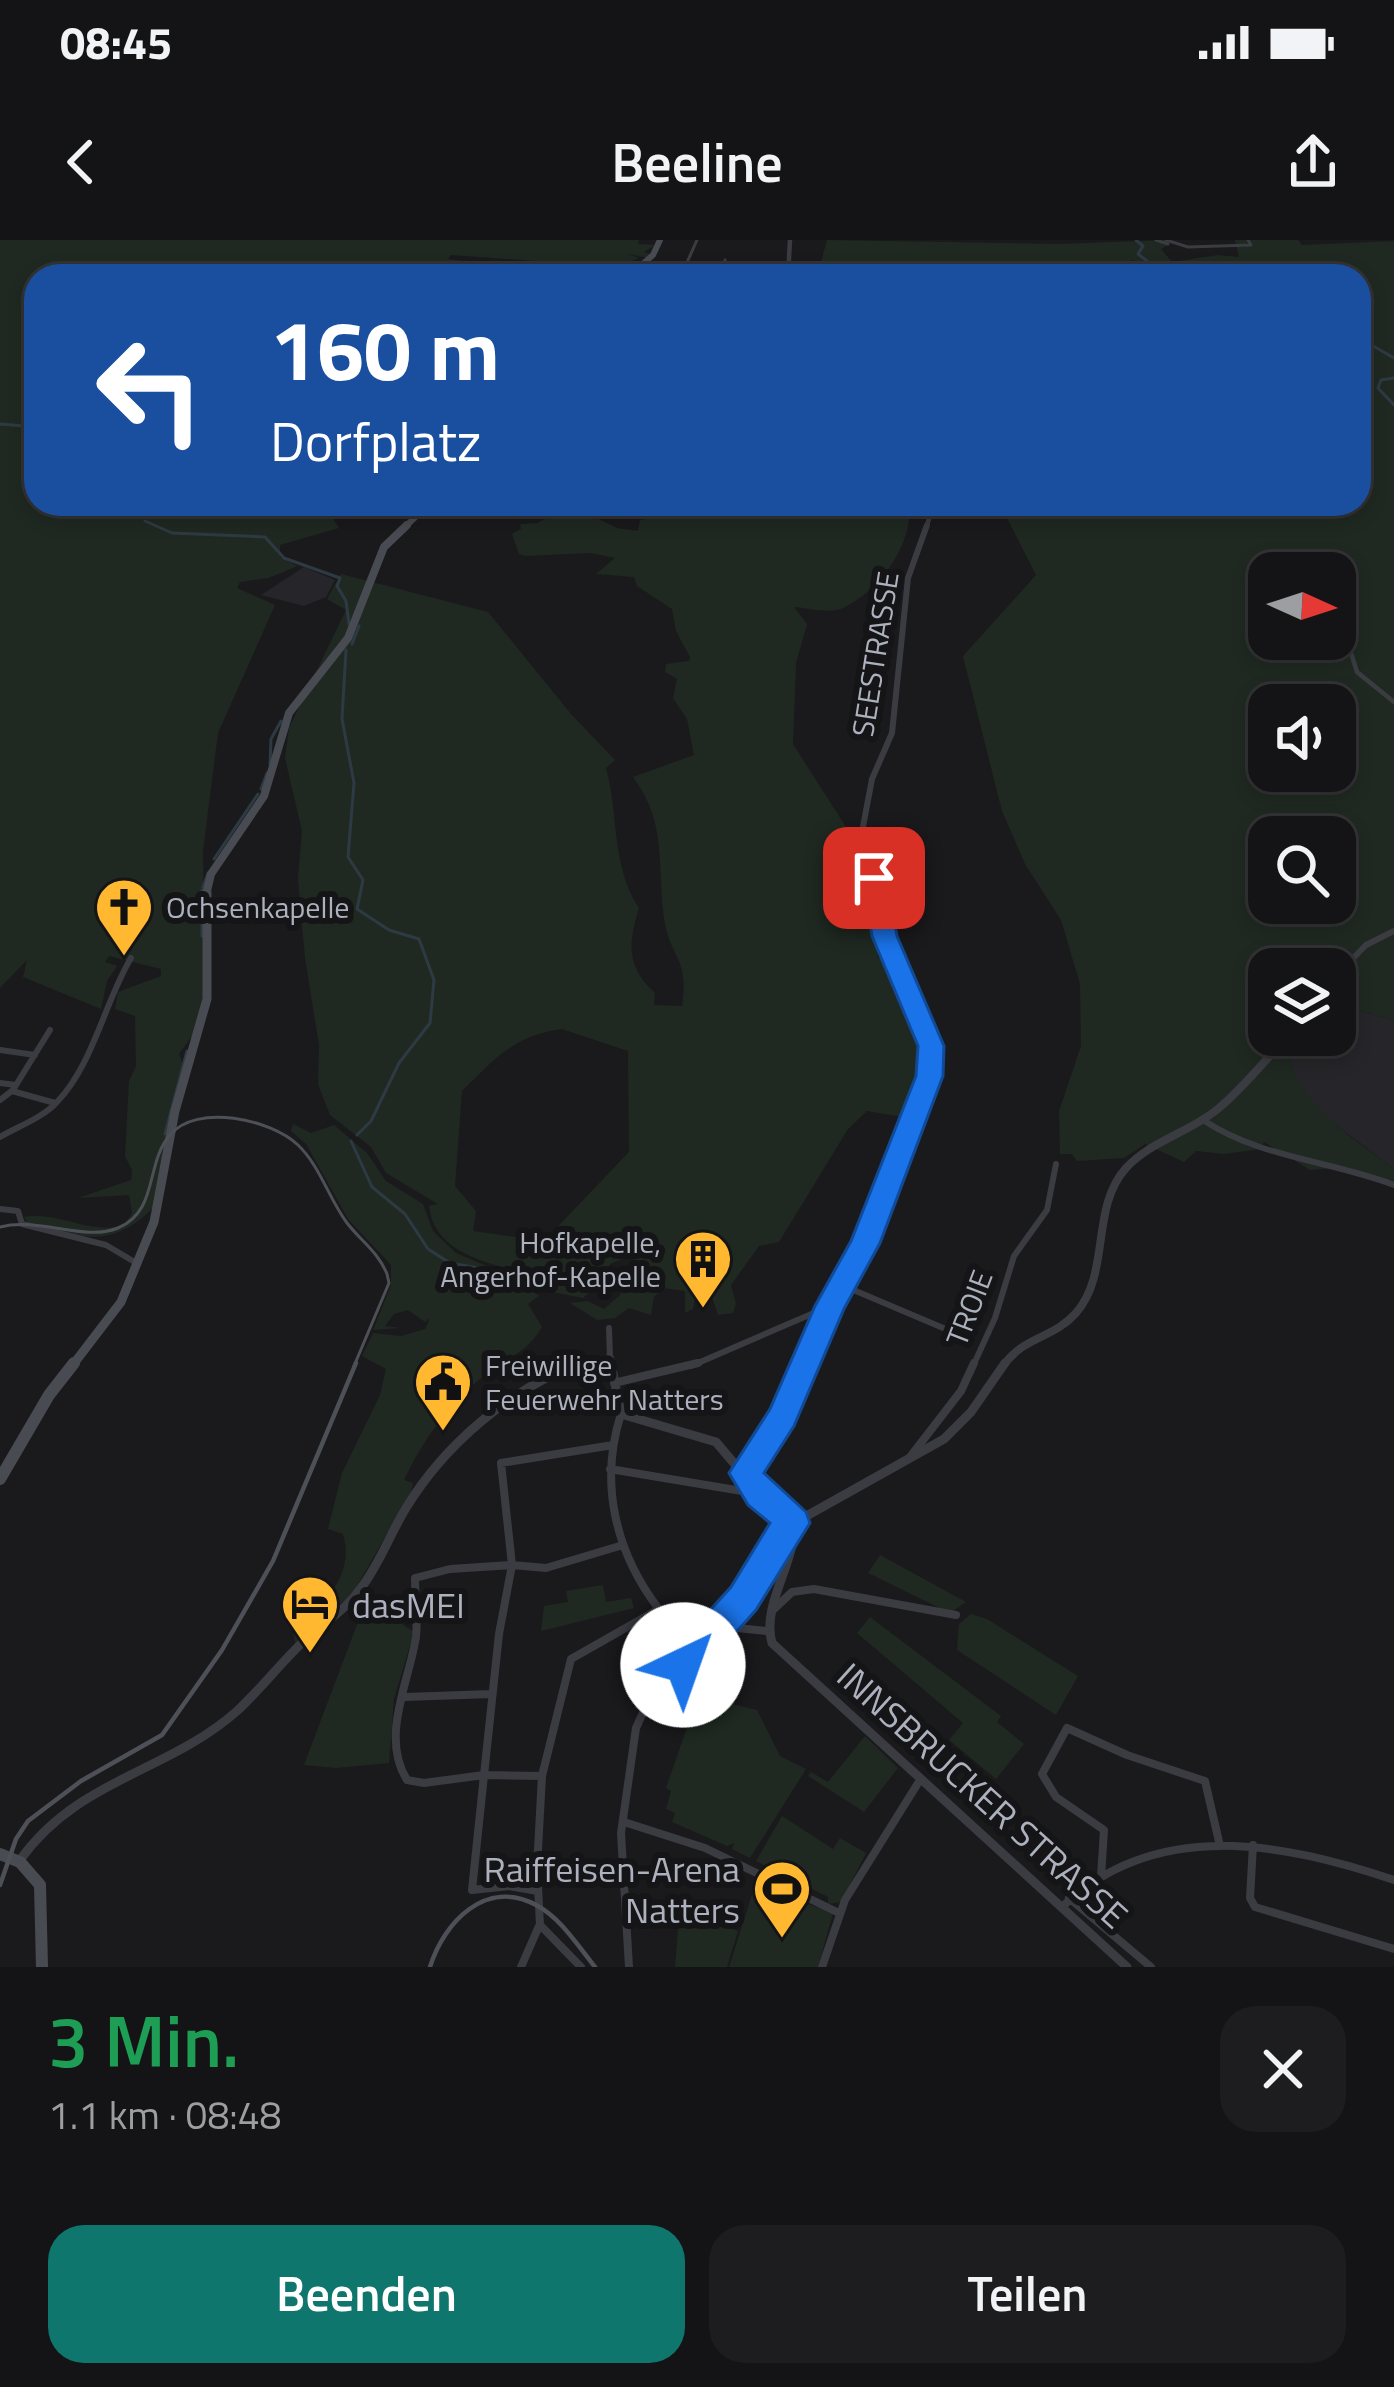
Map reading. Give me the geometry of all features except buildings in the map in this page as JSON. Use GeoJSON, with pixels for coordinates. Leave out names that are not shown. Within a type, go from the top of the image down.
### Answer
{"type":"FeatureCollection","features":[{"type":"Feature","properties":{"kind":"main road"},"geometry":{"type":"LineString","coordinates":[[642,264],[660,240]]}},
{"type":"Feature","properties":{"kind":"main road"},"geometry":{"type":"LineString","coordinates":[[0,1479],[49,1395],[122,1302],[138,1264],[159,1203],[172,1127],[209,990],[208,881],[264,796],[286,718],[348,638],[384,547],[416,516]]}},
{"type":"Feature","properties":{"kind":"main road"},"geometry":{"type":"LineString","coordinates":[[0,1855],[20,1860],[35,1874],[44,1897],[42,1967]]}},
{"type":"Feature","properties":{"kind":"street"},"geometry":{"type":"LineString","coordinates":[[1156,240],[1249,246],[1248,240]]}},
{"type":"Feature","properties":{"kind":"street"},"geometry":{"type":"LineString","coordinates":[[724,264],[725,260]]}},
{"type":"Feature","properties":{"kind":"street","name":"SEESTRASSE"},"geometry":{"type":"LineString","coordinates":[[746,1473],[782,1416],[830,1306],[865,1243],[932,1061],[913,993],[885,936],[862,832],[872,779],[892,733],[908,578],[930,516]]}},
{"type":"Feature","properties":{"kind":"street"},"geometry":{"type":"LineString","coordinates":[[1353,660],[1357,672],[1394,702]]}},
{"type":"Feature","properties":{"kind":"street"},"geometry":{"type":"LineString","coordinates":[[1356,955],[1394,931]]}},
{"type":"Feature","properties":{"kind":"street"},"geometry":{"type":"LineString","coordinates":[[0,1137],[57,1103],[101,1028],[112,990],[131,958]]}},
{"type":"Feature","properties":{"kind":"street"},"geometry":{"type":"LineString","coordinates":[[0,1100],[14,1088],[50,1030]]}},
{"type":"Feature","properties":{"kind":"street"},"geometry":{"type":"LineString","coordinates":[[0,1050],[35,1054]]}},
{"type":"Feature","properties":{"kind":"street"},"geometry":{"type":"LineString","coordinates":[[629,1967],[623,1906],[624,1762],[646,1706],[743,1598],[784,1530],[909,1460],[963,1422],[1017,1346],[1067,1321],[1094,1285],[1107,1208],[1119,1177],[1138,1156],[1203,1120],[1267,1056]]}},
{"type":"Feature","properties":{"kind":"street"},"geometry":{"type":"LineString","coordinates":[[0,1083],[57,1103]]}},
{"type":"Feature","properties":{"kind":"street"},"geometry":{"type":"LineString","coordinates":[[1203,1120],[1221,1132],[1394,1186]]}},
{"type":"Feature","properties":{"kind":"street","name":"TROIE"},"geometry":{"type":"LineString","coordinates":[[909,1460],[961,1390],[995,1318],[1014,1256],[1047,1210],[1056,1165]]}},
{"type":"Feature","properties":{"kind":"street"},"geometry":{"type":"LineString","coordinates":[[0,1209],[18,1211],[22,1224],[106,1245],[138,1264]]}},
{"type":"Feature","properties":{"kind":"street"},"geometry":{"type":"LineString","coordinates":[[841,1285],[955,1333]]}},
{"type":"Feature","properties":{"kind":"street"},"geometry":{"type":"LineString","coordinates":[[614,1383],[688,1367],[830,1306]]}},
{"type":"Feature","properties":{"kind":"street"},"geometry":{"type":"LineString","coordinates":[[609,1328],[621,1414],[610,1469],[610,1511],[659,1609],[699,1646]]}},
{"type":"Feature","properties":{"kind":"street"},"geometry":{"type":"LineString","coordinates":[[20,1860],[41,1828],[65,1806],[208,1732],[244,1706],[363,1586],[409,1501],[463,1436],[554,1375],[610,1358]]}},
{"type":"Feature","properties":{"kind":"street"},"geometry":{"type":"LineString","coordinates":[[621,1414],[716,1442],[760,1495],[794,1523],[796,1552],[767,1631],[717,1627],[689,1635]]}},
{"type":"Feature","properties":{"kind":"street"},"geometry":{"type":"LineString","coordinates":[[538,1892],[509,1886],[472,1890],[492,1694],[512,1565],[501,1463],[613,1445]]}},
{"type":"Feature","properties":{"kind":"street"},"geometry":{"type":"LineString","coordinates":[[610,1469],[660,1474],[760,1495]]}},
{"type":"Feature","properties":{"kind":"street"},"geometry":{"type":"LineString","coordinates":[[738,1492],[746,1473]]}},
{"type":"Feature","properties":{"kind":"street"},"geometry":{"type":"LineString","coordinates":[[542,1776],[484,1775],[424,1783],[403,1778],[396,1738],[416,1633],[415,1578],[450,1569],[547,1568],[623,1545]]}},
{"type":"Feature","properties":{"kind":"street"},"geometry":{"type":"LineString","coordinates":[[771,1611],[792,1592],[814,1589],[956,1615]]}},
{"type":"Feature","properties":{"kind":"street"},"geometry":{"type":"LineString","coordinates":[[521,1967],[540,1925],[542,1776],[571,1659],[659,1609]]}},
{"type":"Feature","properties":{"kind":"street","name":"INNSBRUCKER STRASSE"},"geometry":{"type":"LineString","coordinates":[[767,1631],[799,1667],[1059,1910],[1127,1967]]}},
{"type":"Feature","properties":{"kind":"street"},"geometry":{"type":"LineString","coordinates":[[405,1697],[492,1694]]}},
{"type":"Feature","properties":{"kind":"street"},"geometry":{"type":"LineString","coordinates":[[1101,1877],[1104,1830],[1053,1794],[1042,1774],[1066,1728],[1113,1750],[1205,1781],[1220,1846]]}},
{"type":"Feature","properties":{"kind":"street"},"geometry":{"type":"LineString","coordinates":[[822,1967],[839,1913],[920,1780]]}},
{"type":"Feature","properties":{"kind":"street"},"geometry":{"type":"LineString","coordinates":[[624,1822],[734,1861],[839,1913]]}},
{"type":"Feature","properties":{"kind":"street"},"geometry":{"type":"LineString","coordinates":[[1059,1910],[1101,1877],[1144,1857],[1220,1846],[1253,1845],[1394,1880]]}},
{"type":"Feature","properties":{"kind":"street"},"geometry":{"type":"LineString","coordinates":[[1253,1845],[1250,1898],[1255,1907],[1394,1949]]}},
{"type":"Feature","properties":{"kind":"street"},"geometry":{"type":"LineString","coordinates":[[1069,1898],[1151,1967]]}},
{"type":"Feature","properties":{"kind":"street"},"geometry":{"type":"LineString","coordinates":[[540,1925],[580,1967]]}},
{"type":"Feature","properties":{"kind":"shaded area"},"geometry":{"type":"Polygon","coordinates":[[[0,240],[639,240],[638,244],[655,245],[644,252],[651,254],[648,258],[628,254],[639,258],[628,264],[451,255],[448,259],[487,264],[24,264],[24,516],[332,516],[339,528],[280,545],[280,557],[298,566],[240,582],[237,588],[275,605],[218,733],[203,850],[204,990],[197,1029],[179,1054],[184,1067],[155,1206],[124,1230],[80,1236],[28,1224],[24,1217],[50,1217],[101,1228],[125,1224],[132,1213],[129,1195],[78,1198],[131,1180],[125,1156],[129,1081],[136,1066],[135,1016],[115,1009],[118,992],[161,976],[161,969],[109,956],[105,962],[117,966],[107,981],[101,1009],[23,977],[27,960],[0,988],[0,240]]]}},
{"type":"Feature","properties":{"kind":"shaded area"},"geometry":{"type":"Polygon","coordinates":[[[827,240],[1059,244],[1165,240],[1168,245],[1161,249],[1172,262],[1239,257],[1235,240],[1298,240],[1302,245],[1394,241],[1394,1020],[1356,1010],[1356,948],[1248,948],[1248,1056],[1291,1056],[1297,1077],[1319,1108],[1394,1169],[1394,1188],[1347,1167],[1310,1170],[1264,1142],[1260,1149],[1224,1154],[1196,1151],[1184,1162],[1145,1144],[1124,1158],[1077,1161],[1072,1154],[1060,1154],[1059,1111],[1081,1046],[1080,984],[1061,920],[1025,864],[1002,811],[963,656],[1036,575],[1006,516],[1371,516],[1371,264],[1140,264],[1133,260],[1130,264],[820,264],[827,240]]]}},
{"type":"Feature","properties":{"kind":"shaded area"},"geometry":{"type":"Polygon","coordinates":[[[551,516],[592,516],[617,528],[638,531],[640,520],[658,516],[909,516],[891,566],[869,591],[837,610],[794,607],[807,624],[796,663],[793,744],[855,841],[869,882],[878,958],[891,958],[920,1019],[926,1053],[909,1118],[867,1111],[848,1129],[779,1242],[759,1246],[731,1285],[736,1304],[733,1313],[718,1315],[711,1294],[696,1292],[693,1309],[685,1313],[685,1291],[663,1288],[654,1297],[651,1315],[629,1308],[615,1318],[597,1320],[570,1303],[588,1301],[604,1309],[621,1294],[617,1290],[639,1252],[610,1264],[607,1276],[583,1298],[546,1291],[537,1278],[471,1256],[443,1238],[429,1206],[438,1204],[386,1173],[371,1147],[330,1115],[318,1084],[319,1045],[298,879],[302,831],[285,758],[289,728],[346,610],[327,599],[341,574],[488,612],[615,760],[606,768],[620,858],[639,908],[632,943],[634,964],[655,993],[654,1005],[682,1006],[682,968],[665,924],[657,830],[633,777],[694,755],[687,719],[673,698],[677,679],[665,672],[666,664],[690,657],[676,631],[672,609],[637,586],[634,577],[596,574],[615,558],[591,553],[525,556],[519,554],[512,534],[521,529],[520,524],[551,516]],[[562,1029],[546,1032],[507,1050],[462,1091],[455,1186],[476,1211],[473,1231],[544,1241],[629,1152],[628,1051],[562,1029]]]}},
{"type":"Feature","properties":{"kind":"shaded area"},"geometry":{"type":"Polygon","coordinates":[[[304,567],[335,580],[326,597],[304,606],[261,595],[304,567]]]}},
{"type":"Feature","properties":{"kind":"shaded area"},"geometry":{"type":"Polygon","coordinates":[[[1356,1010],[1394,1020],[1394,1169],[1318,1111],[1295,1079],[1289,1059],[1356,1056],[1356,1010]]]}},
{"type":"Feature","properties":{"kind":"shaded area"},"geometry":{"type":"Polygon","coordinates":[[[293,1124],[311,1133],[334,1125],[367,1153],[386,1181],[423,1204],[433,1231],[456,1253],[512,1277],[539,1296],[528,1304],[542,1327],[526,1347],[479,1380],[441,1419],[404,1480],[413,1483],[411,1492],[353,1593],[295,1643],[290,1617],[325,1598],[345,1563],[343,1534],[328,1529],[342,1473],[380,1395],[386,1369],[362,1356],[373,1333],[401,1336],[425,1329],[430,1318],[425,1322],[408,1310],[394,1314],[385,1326],[400,1328],[373,1330],[391,1285],[391,1265],[348,1219],[306,1144],[291,1131],[293,1124]]]}},
{"type":"Feature","properties":{"kind":"shaded area"},"geometry":{"type":"Polygon","coordinates":[[[880,1555],[966,1602],[950,1613],[868,1573],[880,1555]]]}},
{"type":"Feature","properties":{"kind":"shaded area"},"geometry":{"type":"Polygon","coordinates":[[[603,1585],[606,1602],[631,1598],[634,1608],[541,1631],[544,1606],[568,1602],[566,1591],[603,1585]]]}},
{"type":"Feature","properties":{"kind":"shaded area"},"geometry":{"type":"Polygon","coordinates":[[[367,1598],[378,1598],[380,1603],[399,1600],[398,1621],[414,1632],[394,1699],[389,1763],[336,1768],[304,1765],[367,1598]]]}},
{"type":"Feature","properties":{"kind":"shaded area"},"geometry":{"type":"Polygon","coordinates":[[[971,1614],[987,1619],[1078,1676],[1056,1715],[957,1650],[959,1624],[971,1614]]]}},
{"type":"Feature","properties":{"kind":"shaded area"},"geometry":{"type":"Polygon","coordinates":[[[870,1617],[1001,1716],[997,1722],[1024,1744],[996,1779],[949,1740],[963,1723],[857,1633],[870,1617]]]}},
{"type":"Feature","properties":{"kind":"shaded area"},"geometry":{"type":"Polygon","coordinates":[[[698,1696],[757,1710],[780,1756],[806,1769],[750,1858],[732,1849],[734,1843],[727,1846],[672,1822],[675,1813],[666,1809],[671,1791],[666,1788],[698,1696]]]}},
{"type":"Feature","properties":{"kind":"shaded area"},"geometry":{"type":"Polygon","coordinates":[[[865,1736],[898,1768],[864,1812],[808,1776],[811,1772],[828,1782],[865,1736]]]}},
{"type":"Feature","properties":{"kind":"shaded area"},"geometry":{"type":"Polygon","coordinates":[[[782,1816],[833,1849],[840,1838],[866,1853],[841,1902],[828,1904],[828,1897],[756,1861],[782,1816]]]}},
{"type":"Feature","properties":{"kind":"shaded area","name":"Raiffeisen-Arena Natters"},"geometry":{"type":"Polygon","coordinates":[[[755,1885],[833,1913],[818,1967],[729,1967],[755,1885]]]}},
{"type":"Feature","properties":{"kind":"shaded area"},"geometry":{"type":"Polygon","coordinates":[[[679,1917],[704,1918],[738,1931],[727,1967],[675,1967],[679,1917]]]}},
{"type":"Feature","properties":{"kind":"waterway"},"geometry":{"type":"LineString","coordinates":[[1136,240],[1143,246],[1138,254],[1151,264]]}},
{"type":"Feature","properties":{"kind":"waterway"},"geometry":{"type":"LineString","coordinates":[[1371,345],[1394,358]]}},
{"type":"Feature","properties":{"kind":"waterway"},"geometry":{"type":"LineString","coordinates":[[1394,378],[1381,380],[1378,388],[1394,405]]}},
{"type":"Feature","properties":{"kind":"waterway"},"geometry":{"type":"LineString","coordinates":[[0,424],[24,426]]}},
{"type":"Feature","properties":{"kind":"waterway"},"geometry":{"type":"LineString","coordinates":[[137,516],[142,518]]}},
{"type":"Feature","properties":{"kind":"waterway"},"geometry":{"type":"LineString","coordinates":[[145,521],[172,533],[265,537],[284,558],[340,578],[337,586],[346,601],[349,624]]}},
{"type":"Feature","properties":{"kind":"waterway"},"geometry":{"type":"LineString","coordinates":[[352,644],[359,626]]}},
{"type":"Feature","properties":{"kind":"waterway"},"geometry":{"type":"LineString","coordinates":[[346,650],[342,719],[354,783],[348,857],[363,880],[357,909],[389,930],[419,939],[434,980],[430,1023],[399,1063],[371,1121],[357,1135]]}},
{"type":"Feature","properties":{"kind":"waterway"},"geometry":{"type":"LineString","coordinates":[[270,764],[271,739],[281,721]]}},
{"type":"Feature","properties":{"kind":"waterway"},"geometry":{"type":"LineString","coordinates":[[261,789],[267,773]]}},
{"type":"Feature","properties":{"kind":"waterway"},"geometry":{"type":"LineString","coordinates":[[214,859],[258,794]]}},
{"type":"Feature","properties":{"kind":"waterway"},"geometry":{"type":"LineString","coordinates":[[203,887],[208,873]]}},
{"type":"Feature","properties":{"kind":"waterway"},"geometry":{"type":"LineString","coordinates":[[202,890],[202,936]]}},
{"type":"Feature","properties":{"kind":"waterway"},"geometry":{"type":"LineString","coordinates":[[165,1134],[187,1051]]}},
{"type":"Feature","properties":{"kind":"waterway"},"geometry":{"type":"LineString","coordinates":[[351,1141],[372,1187],[405,1214],[428,1249],[450,1263],[478,1268]]}},
{"type":"Feature","properties":{"kind":"tram line"},"geometry":{"type":"LineString","coordinates":[[0,1227],[31,1225],[91,1232],[118,1228],[140,1210],[162,1146],[182,1125],[215,1117],[270,1128],[306,1153],[341,1214],[387,1274],[389,1283],[354,1366]]}},
{"type":"Feature","properties":{"kind":"tram line"},"geometry":{"type":"LineString","coordinates":[[0,1885],[16,1839],[28,1821],[81,1781],[162,1735],[222,1650],[273,1561],[356,1363]]}},
{"type":"Feature","properties":{"kind":"tram line"},"geometry":{"type":"LineString","coordinates":[[430,1967],[457,1920],[484,1901],[500,1897],[518,1898],[545,1911],[595,1967]]}},
{"type":"Feature","properties":{"kind":"place","name":"Ochsenkapelle"},"geometry":{"type":"Point","coordinates":[124,958]}},
{"type":"Feature","properties":{"kind":"place","name":"Hofkapelle, Angerhof-Kapelle"},"geometry":{"type":"Point","coordinates":[703,1310]}},
{"type":"Feature","properties":{"kind":"place","name":"Freiwillige Feuerwehr Natters"},"geometry":{"type":"Point","coordinates":[443,1433]}},
{"type":"Feature","properties":{"kind":"place","name":"dasMEI"},"geometry":{"type":"Point","coordinates":[310,1655]}},
{"type":"Feature","properties":{"kind":"place","name":"Raiffeisen-Arena Natters"},"geometry":{"type":"Point","coordinates":[782,1940]}},
{"type":"Feature","properties":{"kind":"route"},"geometry":{"type":"LineString","coordinates":[[683,1665],[743,1598],[784,1530],[794,1523],[760,1495],[746,1473],[782,1416],[830,1306],[865,1243],[930,1076],[931,1046],[913,993],[885,936],[874,878]]}}]}
